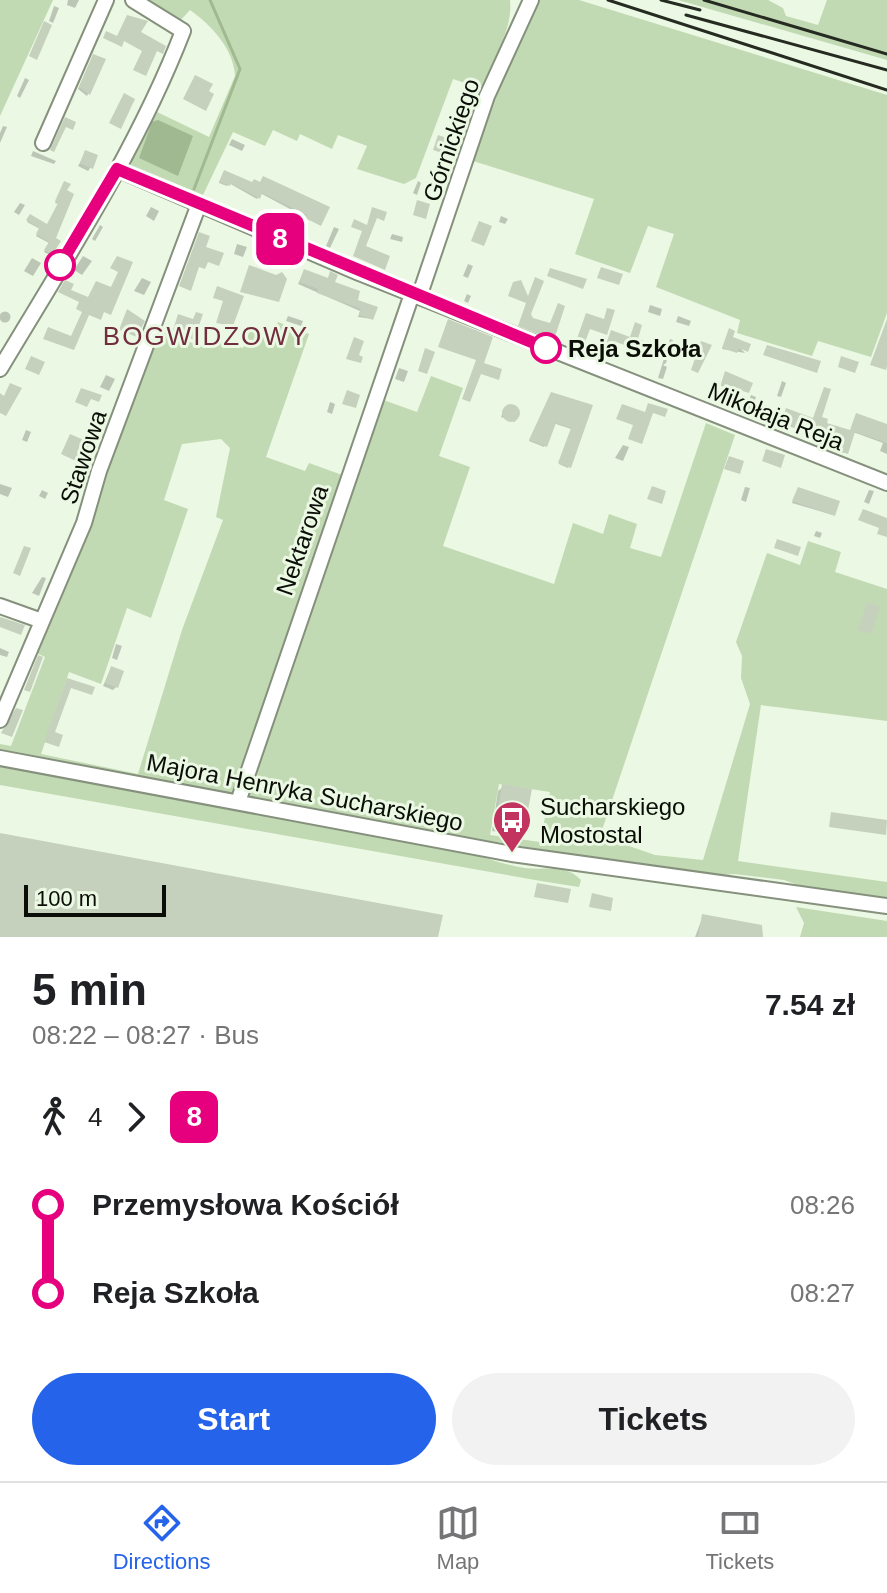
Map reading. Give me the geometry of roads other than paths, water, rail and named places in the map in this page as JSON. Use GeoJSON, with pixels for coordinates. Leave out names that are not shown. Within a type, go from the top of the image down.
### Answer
{"type":"FeatureCollection","features":[{"type":"Feature","properties":{"kind":"street"},"geometry":{"type":"LineString","coordinates":[[43,143],[106,0]]}},
{"type":"Feature","properties":{"kind":"street"},"geometry":{"type":"LineString","coordinates":[[0,369],[117,169],[167,72],[183,31],[133,0]]}},
{"type":"Feature","properties":{"kind":"street","name":"Górnickiego"},"geometry":{"type":"LineString","coordinates":[[415,295],[487,96],[531,0]]}},
{"type":"Feature","properties":{"kind":"street","name":"Mikołaja Reja"},"geometry":{"type":"LineString","coordinates":[[117,169],[415,295],[887,483]]}},
{"type":"Feature","properties":{"kind":"street","name":"Stawowa"},"geometry":{"type":"LineString","coordinates":[[0,720],[84,523],[99,471],[199,204]]}},
{"type":"Feature","properties":{"kind":"street","name":"Nektarowa"},"geometry":{"type":"LineString","coordinates":[[238,802],[415,295]]}},
{"type":"Feature","properties":{"kind":"street"},"geometry":{"type":"LineString","coordinates":[[0,606],[42,621]]}},
{"type":"Feature","properties":{"kind":"street","name":"Majora Henryka Sucharskiego"},"geometry":{"type":"LineString","coordinates":[[0,758],[527,856],[887,906]]}},
{"type":"Feature","properties":{"kind":"waterway"},"geometry":{"type":"LineString","coordinates":[[194,189],[240,69],[210,0]]}},
{"type":"Feature","properties":{"kind":"railway"},"geometry":{"type":"LineString","coordinates":[[608,0],[887,90]]}},
{"type":"Feature","properties":{"kind":"railway"},"geometry":{"type":"LineString","coordinates":[[661,0],[700,10]]}},
{"type":"Feature","properties":{"kind":"railway"},"geometry":{"type":"LineString","coordinates":[[704,0],[887,54]]}},
{"type":"Feature","properties":{"kind":"railway"},"geometry":{"type":"LineString","coordinates":[[686,15],[887,70]]}},
{"type":"Feature","properties":{"kind":"place","name":"Reja Szkoła"},"geometry":{"type":"Point","coordinates":[546,348]}},
{"type":"Feature","properties":{"kind":"place","name":"Sucharskiego Mostostal"},"geometry":{"type":"Point","coordinates":[512,854]}},
{"type":"Feature","properties":{"kind":"district","name":"BOGWIDZOWY"},"geometry":{"type":"Point","coordinates":[206,336]}}]}
